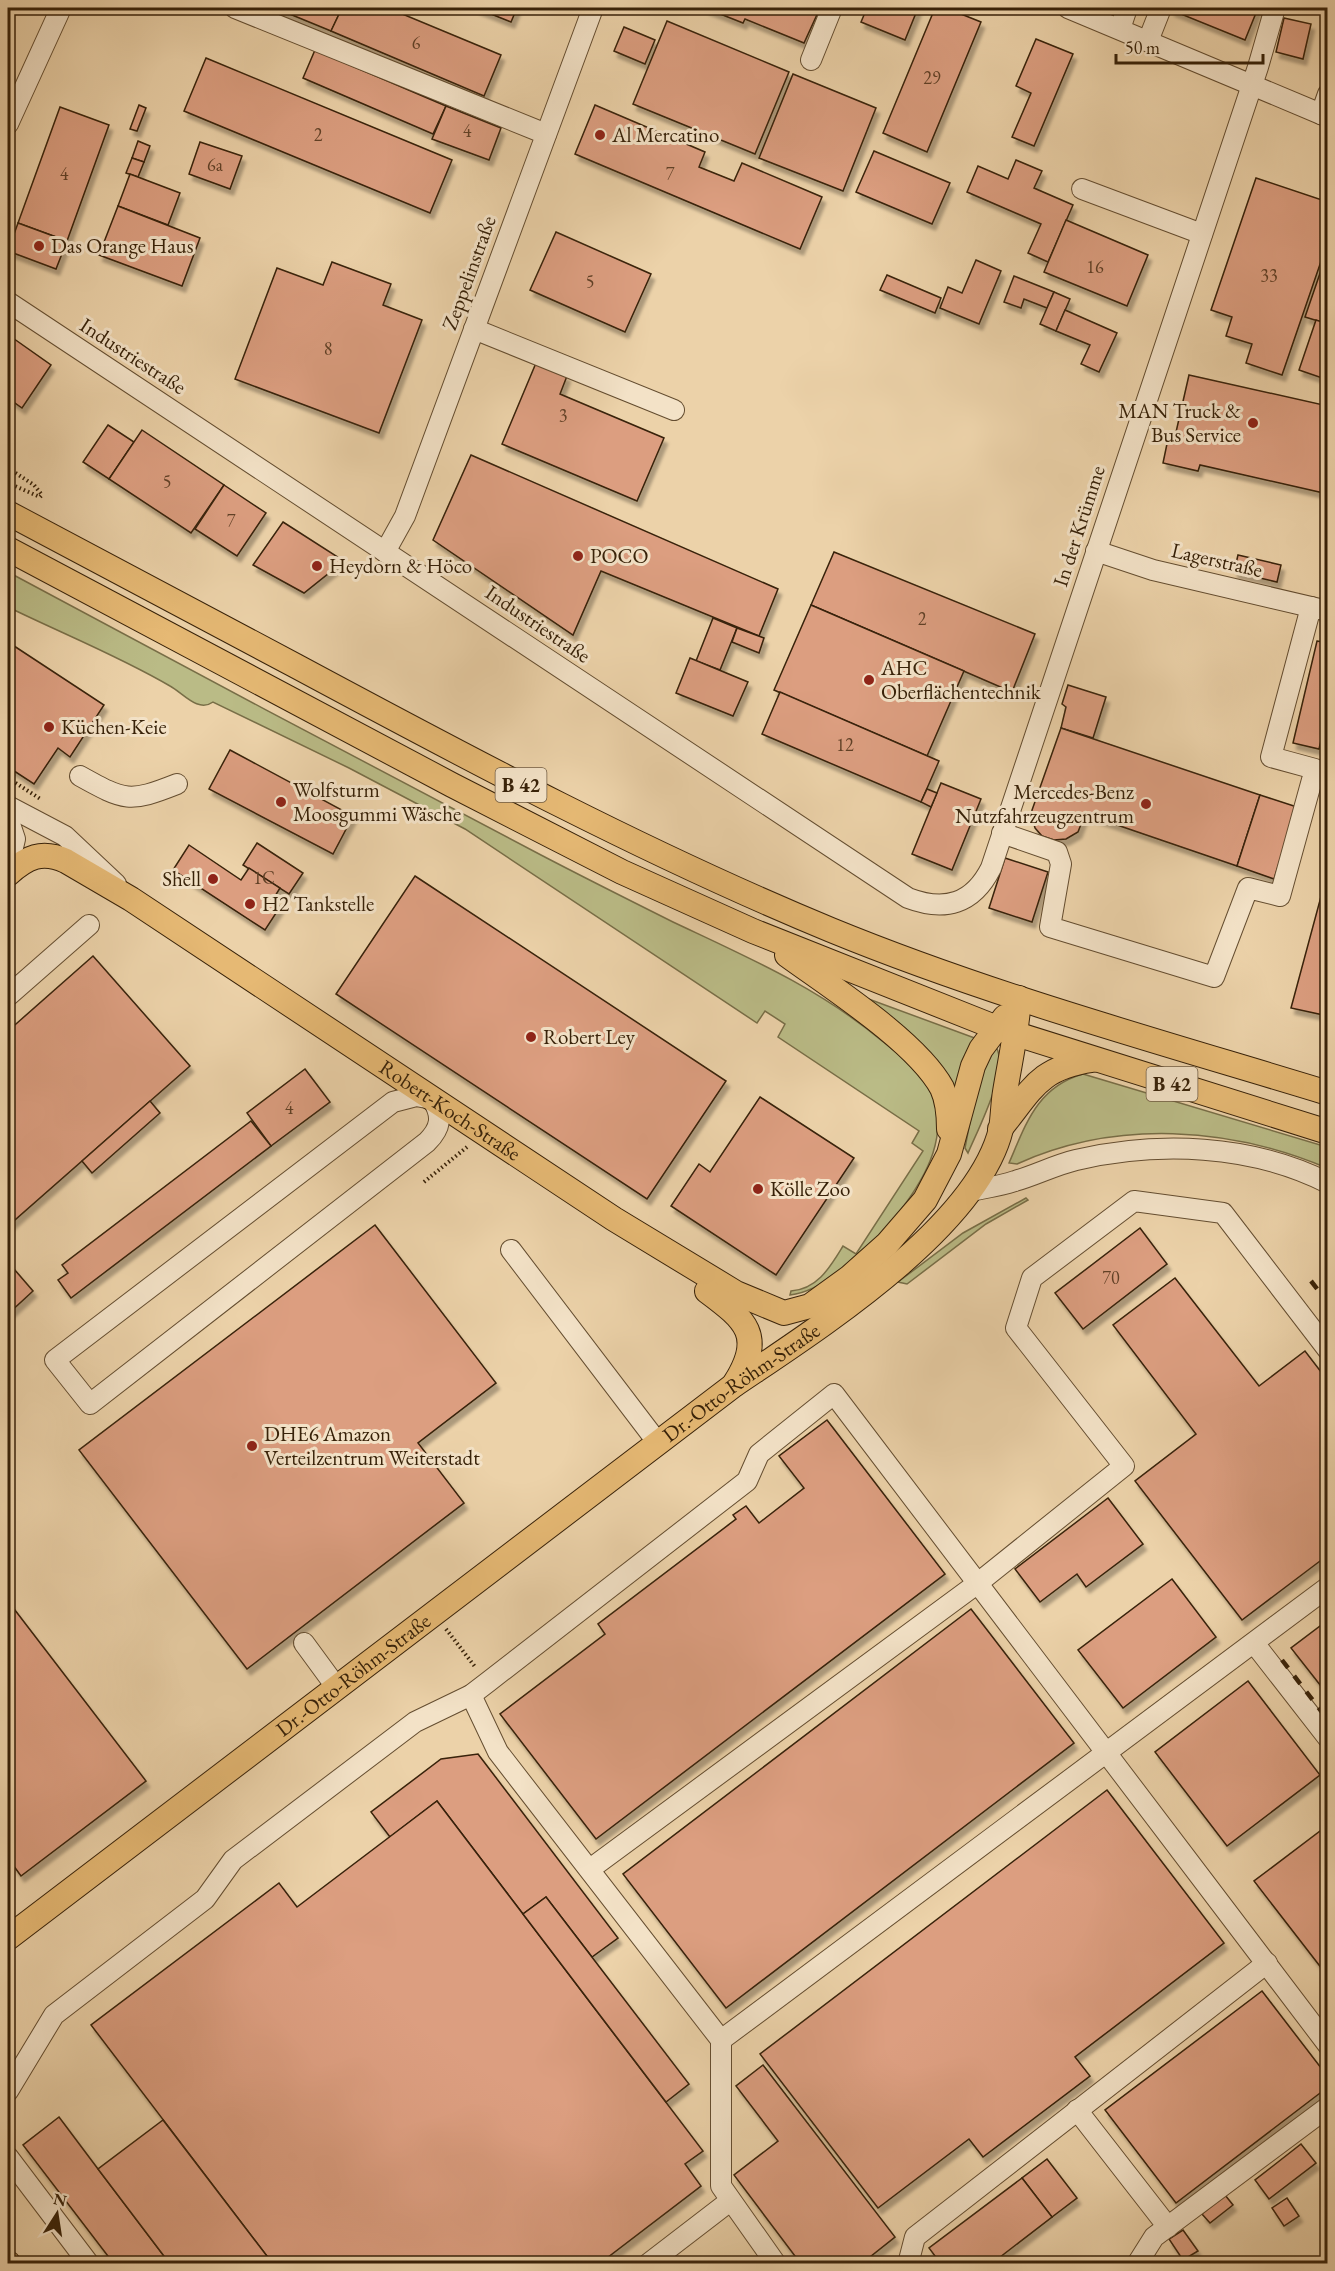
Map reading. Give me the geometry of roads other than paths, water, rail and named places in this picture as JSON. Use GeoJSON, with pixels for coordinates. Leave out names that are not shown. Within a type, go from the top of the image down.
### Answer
{"type":"FeatureCollection","features":[{"type":"Feature","properties":{"kind":"main road","name":"B 42"},"geometry":{"type":"LineString","coordinates":[[8,513],[464,755],[658,852],[828,928],[912,962],[1019,998],[1328,1093]]}},
{"type":"Feature","properties":{"kind":"main road","name":"B 42"},"geometry":{"type":"LineString","coordinates":[[8,549],[452,785],[622,872],[753,931],[1007,1031],[1093,1060],[1328,1132]]}},
{"type":"Feature","properties":{"kind":"main road","name":"Robert-Koch-Straße"},"geometry":{"type":"LineString","coordinates":[[8,874],[34,856],[55,856],[131,899],[614,1219],[736,1293],[774,1310]]}},
{"type":"Feature","properties":{"kind":"main road"},"geometry":{"type":"LineString","coordinates":[[753,931],[865,1011],[928,1069],[942,1089],[948,1106],[949,1154]]}},
{"type":"Feature","properties":{"kind":"main road","name":"Dr.-Otto-Röhm-Straße"},"geometry":{"type":"LineString","coordinates":[[8,1938],[734,1385],[808,1334],[905,1259],[950,1218],[970,1191],[1000,1130],[1007,1031],[1019,998]]}},
{"type":"Feature","properties":{"kind":"main road","name":"Dr.-Otto-Röhm-Straße"},"geometry":{"type":"LineString","coordinates":[[774,1310],[792,1313],[810,1306],[874,1257],[909,1221],[925,1200],[949,1154],[973,1066],[1007,1031]]}},
{"type":"Feature","properties":{"kind":"main road"},"geometry":{"type":"LineString","coordinates":[[1000,1130],[1036,1083],[1048,1073],[1070,1064],[1093,1060]]}},
{"type":"Feature","properties":{"kind":"main road"},"geometry":{"type":"LineString","coordinates":[[614,1219],[730,1308],[743,1322],[750,1336],[751,1348],[746,1367],[734,1385]]}},
{"type":"Feature","properties":{"kind":"street"},"geometry":{"type":"LineString","coordinates":[[8,124],[61,8]]}},
{"type":"Feature","properties":{"kind":"street"},"geometry":{"type":"LineString","coordinates":[[234,8],[546,134]]}},
{"type":"Feature","properties":{"kind":"street","name":"Zeppelinstraße"},"geometry":{"type":"LineString","coordinates":[[385,552],[405,516],[593,8]]}},
{"type":"Feature","properties":{"kind":"street"},"geometry":{"type":"LineString","coordinates":[[811,60],[832,8]]}},
{"type":"Feature","properties":{"kind":"street"},"geometry":{"type":"LineString","coordinates":[[1068,8],[1324,115],[1328,94]]}},
{"type":"Feature","properties":{"kind":"street"},"geometry":{"type":"LineString","coordinates":[[1120,29],[1128,8]]}},
{"type":"Feature","properties":{"kind":"street"},"geometry":{"type":"LineString","coordinates":[[1148,41],[1161,8]]}},
{"type":"Feature","properties":{"kind":"street","name":"In der Krümme"},"geometry":{"type":"LineString","coordinates":[[959,901],[979,890],[986,879],[1252,85],[1275,8]]}},
{"type":"Feature","properties":{"kind":"street"},"geometry":{"type":"LineString","coordinates":[[1082,189],[1202,234]]}},
{"type":"Feature","properties":{"kind":"street","name":"Industriestraße"},"geometry":{"type":"LineString","coordinates":[[8,302],[908,898],[932,905],[959,901]]}},
{"type":"Feature","properties":{"kind":"street"},"geometry":{"type":"LineString","coordinates":[[474,329],[674,410]]}},
{"type":"Feature","properties":{"kind":"street","name":"Lagerstraße"},"geometry":{"type":"LineString","coordinates":[[1096,551],[1153,570],[1319,609]]}},
{"type":"Feature","properties":{"kind":"street"},"geometry":{"type":"LineString","coordinates":[[1002,833],[1057,852],[1061,864],[1050,927],[1214,977],[1248,888],[1280,897],[1315,769],[1271,757],[1319,609]]}},
{"type":"Feature","properties":{"kind":"street"},"geometry":{"type":"LineString","coordinates":[[80,776],[123,798],[144,797],[177,784]]}},
{"type":"Feature","properties":{"kind":"street","name":"Robert-Koch-Straße"},"geometry":{"type":"LineString","coordinates":[[8,806],[46,824],[76,844],[131,899]]}},
{"type":"Feature","properties":{"kind":"street"},"geometry":{"type":"LineString","coordinates":[[8,818],[15,839],[8,868]]}},
{"type":"Feature","properties":{"kind":"street"},"geometry":{"type":"LineString","coordinates":[[8,996],[89,925]]}},
{"type":"Feature","properties":{"kind":"street"},"geometry":{"type":"LineString","coordinates":[[408,1097],[432,1099],[440,1114],[440,1121],[438,1129],[427,1142],[90,1404],[55,1360],[393,1102],[408,1097]]}},
{"type":"Feature","properties":{"kind":"street"},"geometry":{"type":"LineString","coordinates":[[970,1191],[1014,1182],[1074,1161],[1119,1153],[1174,1149],[1210,1150],[1258,1158],[1328,1183]]}},
{"type":"Feature","properties":{"kind":"street"},"geometry":{"type":"LineString","coordinates":[[590,1869],[978,1583],[1124,1466],[1016,1328],[1032,1278],[1134,1201],[1223,1214],[1328,1350]]}},
{"type":"Feature","properties":{"kind":"street"},"geometry":{"type":"LineString","coordinates":[[511,1250],[658,1443]]}},
{"type":"Feature","properties":{"kind":"street"},"geometry":{"type":"LineString","coordinates":[[8,2091],[54,2015],[205,1899],[233,1860],[415,1722],[471,1695],[488,1682],[747,1481],[759,1454],[834,1394],[1328,2045]]}},
{"type":"Feature","properties":{"kind":"street"},"geometry":{"type":"LineString","coordinates":[[721,2040],[1328,1587]]}},
{"type":"Feature","properties":{"kind":"street"},"geometry":{"type":"LineString","coordinates":[[304,1643],[337,1688]]}},
{"type":"Feature","properties":{"kind":"street"},"geometry":{"type":"LineString","coordinates":[[1254,1643],[1328,1738]]}},
{"type":"Feature","properties":{"kind":"street"},"geometry":{"type":"LineString","coordinates":[[471,1695],[498,1752],[721,2040],[721,2186],[776,2264]]}},
{"type":"Feature","properties":{"kind":"street"},"geometry":{"type":"LineString","coordinates":[[909,2264],[915,2236],[1267,1963]]}},
{"type":"Feature","properties":{"kind":"street"},"geometry":{"type":"LineString","coordinates":[[1137,2264],[1154,2237],[1328,2107]]}},
{"type":"Feature","properties":{"kind":"street"},"geometry":{"type":"LineString","coordinates":[[1077,2110],[1168,2227]]}},
{"type":"Feature","properties":{"kind":"street"},"geometry":{"type":"LineString","coordinates":[[8,2157],[89,2264]]}},
{"type":"Feature","properties":{"kind":"street"},"geometry":{"type":"LineString","coordinates":[[648,2264],[730,2201]]}},
{"type":"Feature","properties":{"kind":"railway"},"geometry":{"type":"LineString","coordinates":[[1311,1281],[1328,1303]]}},
{"type":"Feature","properties":{"kind":"railway"},"geometry":{"type":"LineString","coordinates":[[1282,1660],[1328,1720]]}},
{"type":"Feature","properties":{"kind":"place","name":"Al Mercatino"},"geometry":{"type":"Point","coordinates":[600,135]}},
{"type":"Feature","properties":{"kind":"place","name":"Das Orange Haus"},"geometry":{"type":"Point","coordinates":[39,246]}},
{"type":"Feature","properties":{"kind":"place","name":"MAN Truck & Bus Service"},"geometry":{"type":"Point","coordinates":[1253,423]}},
{"type":"Feature","properties":{"kind":"place","name":"POCO"},"geometry":{"type":"Point","coordinates":[578,556]}},
{"type":"Feature","properties":{"kind":"place","name":"Heydorn & Höco"},"geometry":{"type":"Point","coordinates":[317,566]}},
{"type":"Feature","properties":{"kind":"place","name":"AHC Oberflächentechnik"},"geometry":{"type":"Point","coordinates":[869,680]}},
{"type":"Feature","properties":{"kind":"place","name":"Küchen-Keie"},"geometry":{"type":"Point","coordinates":[49,727]}},
{"type":"Feature","properties":{"kind":"place","name":"Wolfsturm Moosgummi Wäsche"},"geometry":{"type":"Point","coordinates":[281,802]}},
{"type":"Feature","properties":{"kind":"place","name":"Mercedes-Benz Nutzfahrzeugzentrum"},"geometry":{"type":"Point","coordinates":[1146,804]}},
{"type":"Feature","properties":{"kind":"place","name":"Shell"},"geometry":{"type":"Point","coordinates":[213,879]}},
{"type":"Feature","properties":{"kind":"place","name":"H2 Tankstelle"},"geometry":{"type":"Point","coordinates":[250,904]}},
{"type":"Feature","properties":{"kind":"place","name":"Robert Ley"},"geometry":{"type":"Point","coordinates":[531,1037]}},
{"type":"Feature","properties":{"kind":"place","name":"Kölle Zoo"},"geometry":{"type":"Point","coordinates":[758,1189]}},
{"type":"Feature","properties":{"kind":"place","name":"DHE6 Amazon Verteilzentrum Weiterstadt"},"geometry":{"type":"Point","coordinates":[252,1446]}}]}
